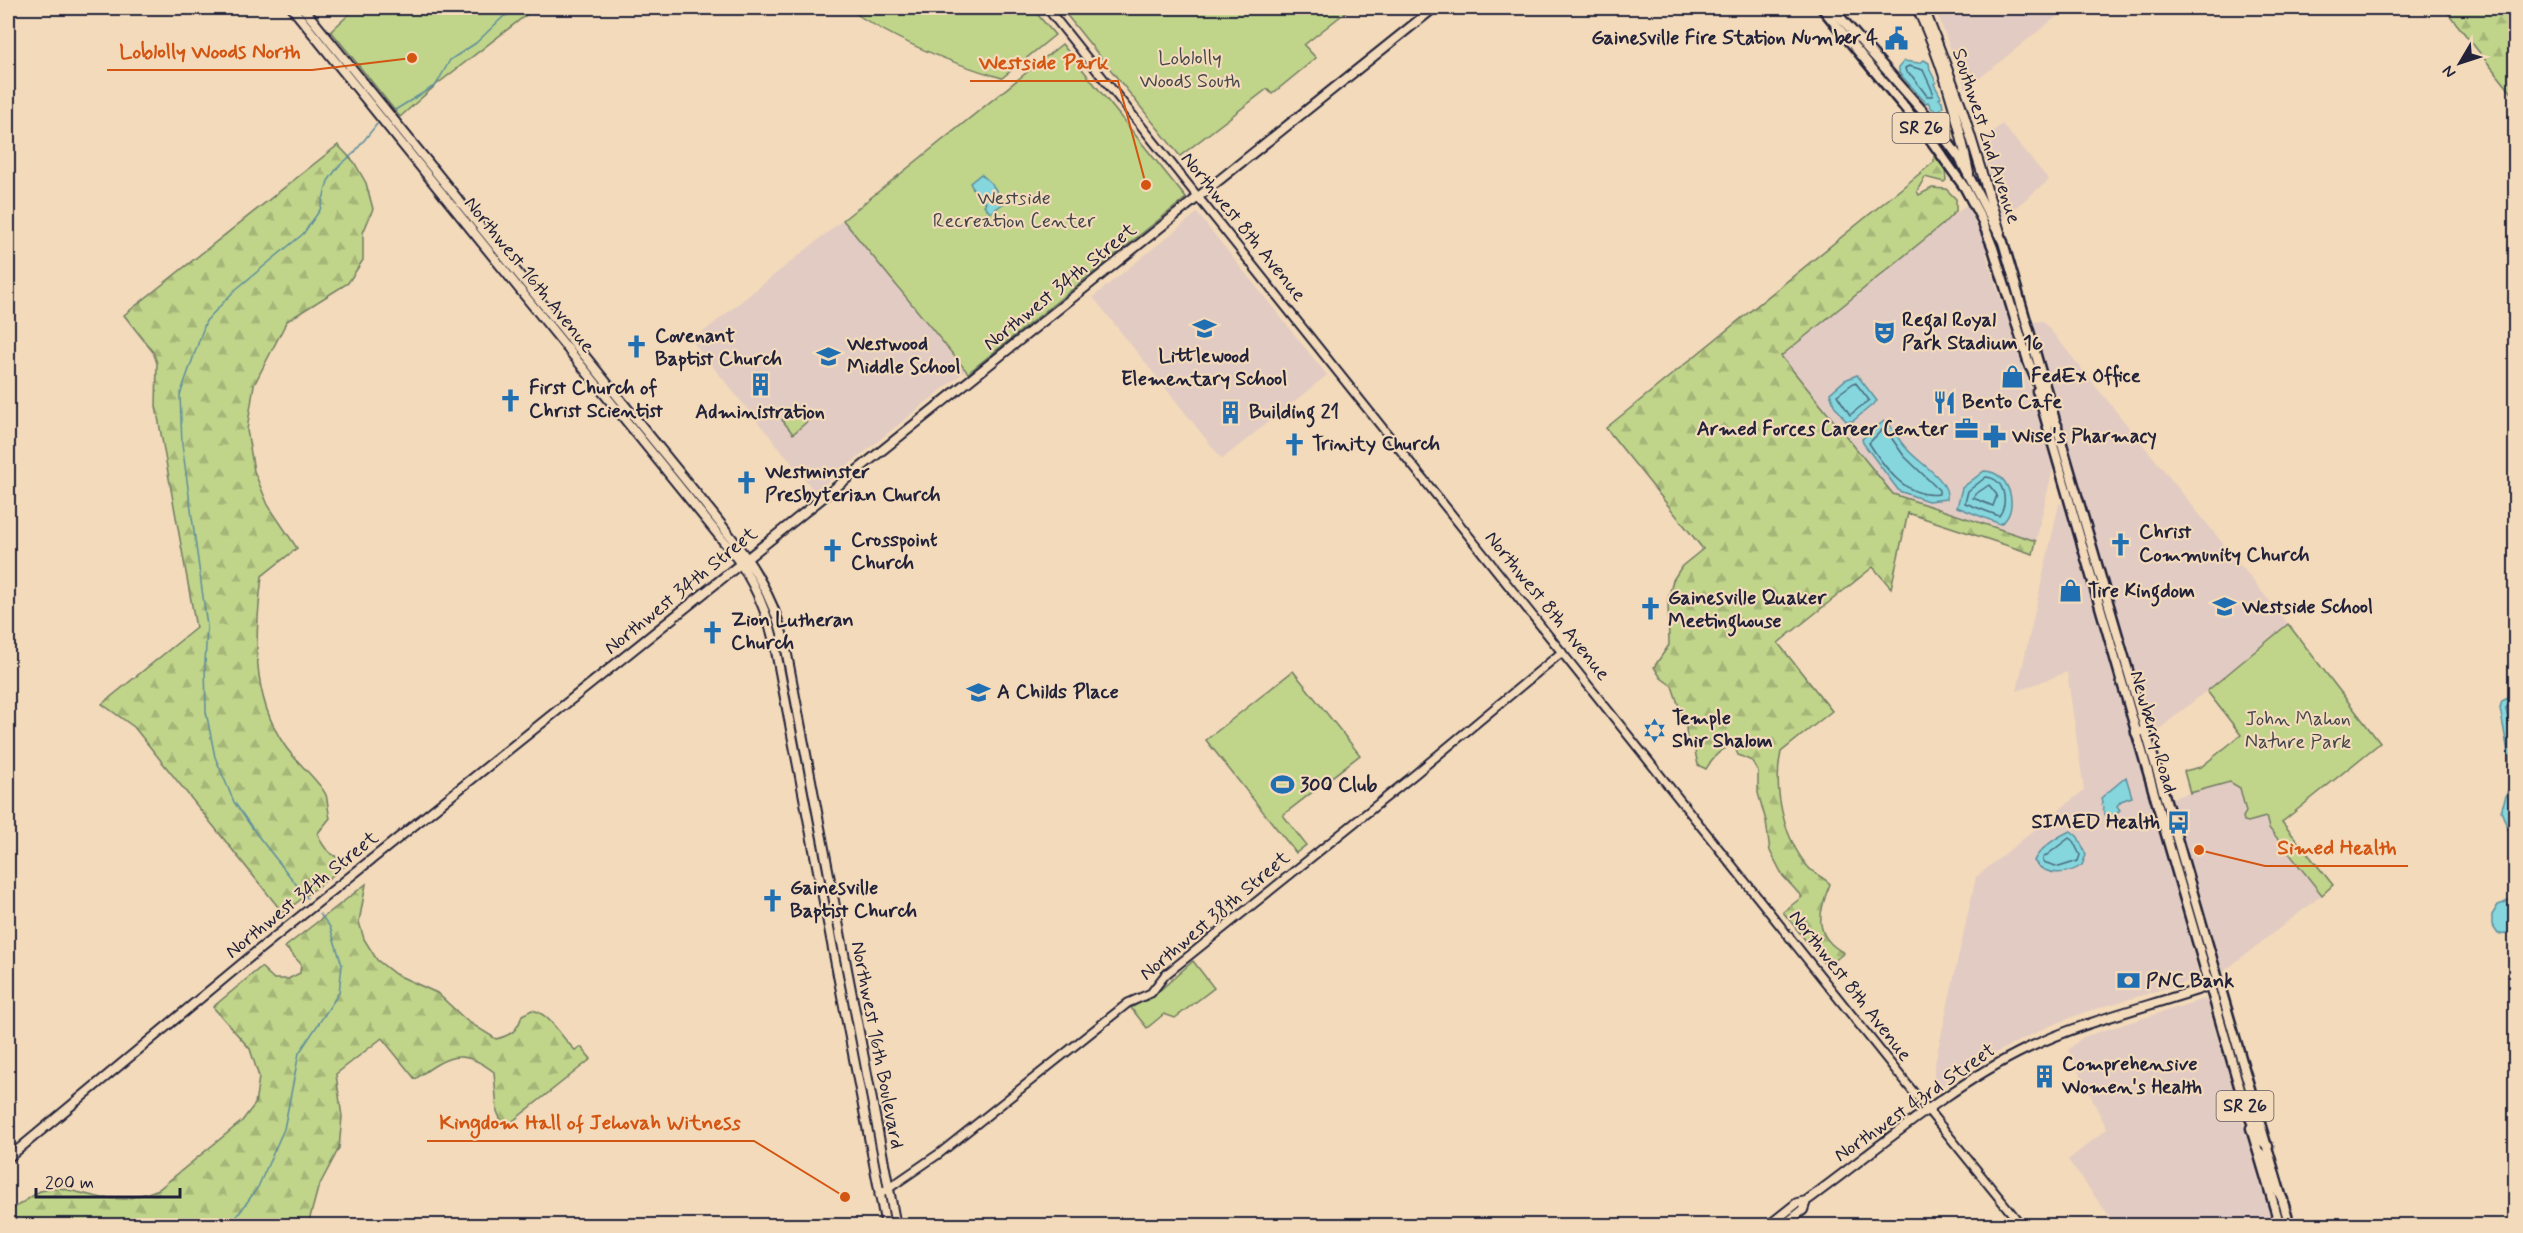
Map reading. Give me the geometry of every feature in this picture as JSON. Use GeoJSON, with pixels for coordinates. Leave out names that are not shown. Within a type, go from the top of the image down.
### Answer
{"type":"FeatureCollection","features":[{"type":"Feature","properties":{"kind":"main road","name":"Northwest 16th Avenue"},"geometry":{"type":"LineString","coordinates":[[292,8],[410,147],[745,561]]}},
{"type":"Feature","properties":{"kind":"main road","name":"Northwest 16th Avenue"},"geometry":{"type":"LineString","coordinates":[[303,8],[410,147]]}},
{"type":"Feature","properties":{"kind":"main road","name":"Northwest 34th Street"},"geometry":{"type":"LineString","coordinates":[[8,1158],[256,952],[1434,8]]}},
{"type":"Feature","properties":{"kind":"main road","name":"SR 26"},"geometry":{"type":"LineString","coordinates":[[1822,8],[1949,164],[1981,218]]}},
{"type":"Feature","properties":{"kind":"main road","name":"SR 26"},"geometry":{"type":"LineString","coordinates":[[1832,8],[1935,125],[1969,174],[2003,242]]}},
{"type":"Feature","properties":{"kind":"main road","name":"Southwest 2nd Avenue"},"geometry":{"type":"LineString","coordinates":[[1917,8],[1935,52],[1960,128],[1981,218]]}},
{"type":"Feature","properties":{"kind":"main road","name":"Southwest 2nd Avenue"},"geometry":{"type":"LineString","coordinates":[[1924,8],[1949,72],[2003,242]]}},
{"type":"Feature","properties":{"kind":"main road"},"geometry":{"type":"LineString","coordinates":[[1935,52],[1940,55],[1949,72]]}},
{"type":"Feature","properties":{"kind":"main road","name":"Newberry Road"},"geometry":{"type":"LineString","coordinates":[[1981,218],[1993,248],[2219,982],[2290,1226]]}},
{"type":"Feature","properties":{"kind":"main road","name":"Newberry Road"},"geometry":{"type":"LineString","coordinates":[[2003,242],[2057,426],[2210,986],[2280,1226]]}},
{"type":"Feature","properties":{"kind":"main road"},"geometry":{"type":"LineString","coordinates":[[2028,361],[2041,390],[2047,393]]}},
{"type":"Feature","properties":{"kind":"main road"},"geometry":{"type":"LineString","coordinates":[[2037,391],[2042,395],[2050,418],[2057,426]]}},
{"type":"Feature","properties":{"kind":"main road","name":"Northwest 16th Boulevard"},"geometry":{"type":"LineString","coordinates":[[745,561],[771,598],[785,644],[896,1226]]}},
{"type":"Feature","properties":{"kind":"main road","name":"Northwest 16th Boulevard"},"geometry":{"type":"LineString","coordinates":[[745,561],[762,601],[775,646],[886,1226]]}},
{"type":"Feature","properties":{"kind":"main road","name":"Northwest 43rd Street"},"geometry":{"type":"LineString","coordinates":[[1768,1226],[1797,1203],[1806,1201],[1929,1110],[1994,1066],[2053,1036],[2219,982]]}},
{"type":"Feature","properties":{"kind":"main road"},"geometry":{"type":"LineString","coordinates":[[2244,1104],[2259,1139],[2268,1146]]}},
{"type":"Feature","properties":{"kind":"main road"},"geometry":{"type":"LineString","coordinates":[[2258,1151],[2266,1158],[2274,1184],[2283,1200]]}},
{"type":"Feature","properties":{"kind":"main road","name":"Northwest 43rd Street"},"geometry":{"type":"LineString","coordinates":[[1783,1226],[1803,1209],[1806,1201]]}},
{"type":"Feature","properties":{"kind":"street","name":"Northwest 8th Avenue"},"geometry":{"type":"LineString","coordinates":[[1047,8],[2022,1226]]}},
{"type":"Feature","properties":{"kind":"street","name":"Northwest 38th Street"},"geometry":{"type":"LineString","coordinates":[[879,1194],[948,1147],[1128,1003],[1151,993],[1165,975],[1563,652]]}},
{"type":"Feature","properties":{"kind":"shaded area"},"geometry":{"type":"Polygon","coordinates":[[[1935,8],[2067,8],[1966,89],[1935,8]]]}},
{"type":"Feature","properties":{"kind":"shaded area"},"geometry":{"type":"Polygon","coordinates":[[[2002,124],[2049,180],[2003,218],[1980,142],[2002,124]]]}},
{"type":"Feature","properties":{"kind":"shaded area"},"geometry":{"type":"Polygon","coordinates":[[[1968,204],[1989,252],[1986,254],[2001,301],[2006,307],[2053,468],[2036,541],[1893,494],[1781,356],[1968,204]]]}},
{"type":"Feature","properties":{"kind":"shaded area","name":"Littlewood Elementary School"},"geometry":{"type":"Polygon","coordinates":[[[1197,213],[1327,375],[1222,459],[1093,297],[1197,213]]]}},
{"type":"Feature","properties":{"kind":"shaded area","name":"Westwood Middle School"},"geometry":{"type":"Polygon","coordinates":[[[843,220],[965,371],[815,492],[692,341],[843,220]]]}},
{"type":"Feature","properties":{"kind":"shaded area"},"geometry":{"type":"Polygon","coordinates":[[[2043,321],[2288,624],[2152,735],[2033,322],[2043,321]]]}},
{"type":"Feature","properties":{"kind":"shaded area"},"geometry":{"type":"Polygon","coordinates":[[[2063,503],[2180,903],[2199,976],[2197,979],[2085,1012],[2045,1028],[1981,1060],[1934,1092],[1934,1068],[1976,877],[2084,790],[2067,672],[2017,691],[2059,504],[2063,503]]]}},
{"type":"Feature","properties":{"kind":"shaded area"},"geometry":{"type":"Polygon","coordinates":[[[2231,782],[2240,789],[2248,822],[2266,817],[2269,828],[2322,895],[2223,972],[2172,798],[2231,782]]]}},
{"type":"Feature","properties":{"kind":"shaded area"},"geometry":{"type":"Polygon","coordinates":[[[2204,999],[2207,1001],[2273,1225],[2075,1225],[2113,1221],[2068,1160],[2107,1129],[2068,1050],[2083,1037],[2204,999]]]}},
{"type":"Feature","properties":{"kind":"green space"},"geometry":{"type":"Polygon","coordinates":[[[356,8],[535,8],[436,85],[400,117],[331,31],[356,8]]]}},
{"type":"Feature","properties":{"kind":"green space"},"geometry":{"type":"Polygon","coordinates":[[[847,8],[1032,8],[1055,35],[1002,78],[961,65],[902,40],[847,8]]]}},
{"type":"Feature","properties":{"kind":"green space","name":"Loblolly Woods South"},"geometry":{"type":"Polygon","coordinates":[[[1061,8],[1344,8],[1347,11],[1304,45],[1316,58],[1272,94],[1267,89],[1180,156],[1061,8]]]}},
{"type":"Feature","properties":{"kind":"green space"},"geometry":{"type":"Polygon","coordinates":[[[2444,8],[2515,8],[2515,97],[2444,8]]]}},
{"type":"Feature","properties":{"kind":"green space","name":"Westside Recreation Center"},"geometry":{"type":"Polygon","coordinates":[[[1062,44],[1186,198],[968,373],[843,220],[1062,44]]]}},
{"type":"Feature","properties":{"kind":"green space"},"geometry":{"type":"Polygon","coordinates":[[[338,145],[354,162],[366,183],[373,209],[363,233],[363,260],[348,283],[287,321],[254,385],[247,430],[254,471],[268,505],[297,548],[262,576],[257,642],[260,685],[274,726],[285,746],[326,795],[330,818],[318,833],[322,844],[329,852],[349,863],[283,913],[134,727],[102,704],[196,628],[156,406],[157,363],[153,352],[124,315],[338,145]]]}},
{"type":"Feature","properties":{"kind":"green space"},"geometry":{"type":"Polygon","coordinates":[[[1934,155],[1945,169],[1946,180],[1944,182],[1925,177],[1917,191],[1919,195],[1932,188],[1946,189],[1956,199],[1956,211],[1942,225],[1781,356],[1893,494],[2036,541],[2033,554],[1908,513],[1891,588],[1873,567],[1778,643],[1832,711],[1781,752],[1778,781],[1782,812],[1792,842],[1808,867],[1830,884],[1823,905],[1821,923],[1827,939],[1844,953],[1827,967],[1783,912],[1802,897],[1783,876],[1770,851],[1766,821],[1758,793],[1758,771],[1752,761],[1738,755],[1734,745],[1718,754],[1706,769],[1698,765],[1695,751],[1687,742],[1686,727],[1672,686],[1661,678],[1654,667],[1669,645],[1668,600],[1673,580],[1682,566],[1703,549],[1606,428],[1934,162],[1934,155]]]}},
{"type":"Feature","properties":{"kind":"green space"},"geometry":{"type":"Polygon","coordinates":[[[800,406],[810,419],[793,434],[782,420],[800,406]]]}},
{"type":"Feature","properties":{"kind":"green space","name":"John Mahon Nature Park"},"geometry":{"type":"Polygon","coordinates":[[[2288,624],[2380,743],[2282,822],[2333,885],[2322,895],[2269,828],[2266,817],[2244,821],[2243,817],[2246,812],[2240,788],[2230,782],[2190,793],[2184,771],[2201,767],[2241,735],[2207,691],[2288,624]]]}},
{"type":"Feature","properties":{"kind":"green space","name":"300 Club"},"geometry":{"type":"Polygon","coordinates":[[[1293,671],[1360,755],[1283,815],[1306,845],[1296,853],[1206,740],[1293,671]]]}},
{"type":"Feature","properties":{"kind":"green space"},"geometry":{"type":"Polygon","coordinates":[[[366,884],[359,922],[364,939],[377,960],[395,974],[437,993],[467,1021],[496,1039],[514,1031],[522,1015],[532,1010],[539,1012],[575,1050],[581,1047],[591,1059],[504,1128],[497,1111],[494,1072],[472,1059],[454,1057],[436,1065],[415,1079],[382,1038],[336,1074],[342,1117],[339,1148],[318,1188],[308,1225],[8,1225],[8,1212],[40,1191],[60,1188],[102,1198],[126,1199],[159,1189],[242,1121],[255,1104],[259,1077],[250,1049],[213,1007],[261,967],[274,979],[288,979],[300,973],[301,964],[285,947],[366,884]]]}},
{"type":"Feature","properties":{"kind":"green space"},"geometry":{"type":"Polygon","coordinates":[[[1193,961],[1214,988],[1175,1018],[1164,1014],[1147,1028],[1131,1008],[1157,993],[1193,961]]]}},
{"type":"Feature","properties":{"kind":"water"},"geometry":{"type":"Polygon","coordinates":[[[1924,60],[1929,63],[1936,82],[1934,84],[1941,97],[1939,99],[1943,107],[1938,111],[1932,109],[1899,73],[1899,67],[1904,61],[1919,63],[1924,60]]]}},
{"type":"Feature","properties":{"kind":"water"},"geometry":{"type":"Polygon","coordinates":[[[981,174],[992,184],[1004,203],[990,213],[984,205],[986,203],[975,193],[970,183],[981,174]]]}},
{"type":"Feature","properties":{"kind":"water"},"geometry":{"type":"Polygon","coordinates":[[[1857,375],[1877,401],[1853,421],[1846,421],[1834,405],[1830,393],[1845,380],[1857,375]]]}},
{"type":"Feature","properties":{"kind":"water"},"geometry":{"type":"Polygon","coordinates":[[[1884,421],[1888,422],[1901,443],[1939,478],[1947,492],[1947,499],[1928,501],[1899,491],[1862,439],[1884,421]]]}},
{"type":"Feature","properties":{"kind":"water"},"geometry":{"type":"Polygon","coordinates":[[[1984,471],[1994,473],[2001,478],[2010,494],[2010,512],[2000,524],[1957,507],[1962,488],[1984,471]]]}},
{"type":"Feature","properties":{"kind":"water"},"geometry":{"type":"Polygon","coordinates":[[[2508,698],[2515,699],[2515,847],[2501,811],[2511,781],[2500,708],[2502,701],[2508,698]]]}},
{"type":"Feature","properties":{"kind":"water"},"geometry":{"type":"Polygon","coordinates":[[[2126,777],[2132,797],[2121,801],[2117,806],[2120,810],[2118,813],[2107,816],[2104,814],[2101,798],[2126,777]]]}},
{"type":"Feature","properties":{"kind":"water"},"geometry":{"type":"Polygon","coordinates":[[[2071,831],[2078,837],[2086,855],[2082,865],[2070,871],[2057,873],[2044,870],[2034,861],[2040,852],[2055,839],[2071,831]]]}},
{"type":"Feature","properties":{"kind":"water"},"geometry":{"type":"Polygon","coordinates":[[[2515,896],[2515,932],[2498,934],[2492,925],[2492,915],[2498,905],[2515,896]]]}},
{"type":"Feature","properties":{"kind":"waterway"},"geometry":{"type":"LineString","coordinates":[[395,110],[436,85],[450,60],[476,43],[504,16],[513,14],[522,8]]}},
{"type":"Feature","properties":{"kind":"waterway"},"geometry":{"type":"LineString","coordinates":[[307,898],[234,802],[215,757],[206,712],[207,626],[182,444],[180,395],[206,321],[235,290],[303,234],[320,210],[328,181],[377,124]]}},
{"type":"Feature","properties":{"kind":"waterway"},"geometry":{"type":"LineString","coordinates":[[230,1226],[258,1187],[284,1129],[299,1053],[339,993],[342,965],[330,927],[320,914]]}},
{"type":"Feature","properties":{"kind":"place","name":"Gainesville Fire Station Number 4"},"geometry":{"type":"Point","coordinates":[1896,38]}},
{"type":"Feature","properties":{"kind":"place","name":"Loblolly Woods North"},"geometry":{"type":"Point","coordinates":[412,58]}},
{"type":"Feature","properties":{"kind":"place","name":"Westside Park"},"geometry":{"type":"Point","coordinates":[1146,185]}},
{"type":"Feature","properties":{"kind":"place","name":"Littlewood Elementary School"},"geometry":{"type":"Point","coordinates":[1204,329]}},
{"type":"Feature","properties":{"kind":"place","name":"Regal Royal Park Stadium 16"},"geometry":{"type":"Point","coordinates":[1884,332]}},
{"type":"Feature","properties":{"kind":"place","name":"Covenant Baptist Church"},"geometry":{"type":"Point","coordinates":[637,347]}},
{"type":"Feature","properties":{"kind":"place","name":"Westwood Middle School"},"geometry":{"type":"Point","coordinates":[829,356]}},
{"type":"Feature","properties":{"kind":"place","name":"FedEx Office"},"geometry":{"type":"Point","coordinates":[2013,376]}},
{"type":"Feature","properties":{"kind":"place","name":"Administration"},"geometry":{"type":"Point","coordinates":[760,385]}},
{"type":"Feature","properties":{"kind":"place","name":"First Church of Christ Scientist"},"geometry":{"type":"Point","coordinates":[511,400]}},
{"type":"Feature","properties":{"kind":"place","name":"Bento Cafe"},"geometry":{"type":"Point","coordinates":[1944,402]}},
{"type":"Feature","properties":{"kind":"place","name":"Building 21"},"geometry":{"type":"Point","coordinates":[1231,412]}},
{"type":"Feature","properties":{"kind":"place","name":"Armed Forces Career Center"},"geometry":{"type":"Point","coordinates":[1966,429]}},
{"type":"Feature","properties":{"kind":"place","name":"Wise's Pharmacy"},"geometry":{"type":"Point","coordinates":[1994,436]}},
{"type":"Feature","properties":{"kind":"place","name":"Trinity Church"},"geometry":{"type":"Point","coordinates":[1294,444]}},
{"type":"Feature","properties":{"kind":"place","name":"Westminster Presbyterian Church"},"geometry":{"type":"Point","coordinates":[747,483]}},
{"type":"Feature","properties":{"kind":"place","name":"Christ Community Church"},"geometry":{"type":"Point","coordinates":[2121,544]}},
{"type":"Feature","properties":{"kind":"place","name":"Crosspoint Church"},"geometry":{"type":"Point","coordinates":[833,551]}},
{"type":"Feature","properties":{"kind":"place","name":"Tire Kingdom"},"geometry":{"type":"Point","coordinates":[2070,591]}},
{"type":"Feature","properties":{"kind":"place","name":"Westside School"},"geometry":{"type":"Point","coordinates":[2224,607]}},
{"type":"Feature","properties":{"kind":"place","name":"Gainesville Quaker Meetinghouse"},"geometry":{"type":"Point","coordinates":[1650,609]}},
{"type":"Feature","properties":{"kind":"place","name":"Zion Lutheran Church"},"geometry":{"type":"Point","coordinates":[713,632]}},
{"type":"Feature","properties":{"kind":"place","name":"A Childs Place"},"geometry":{"type":"Point","coordinates":[979,692]}},
{"type":"Feature","properties":{"kind":"place","name":"Temple Shir Shalom"},"geometry":{"type":"Point","coordinates":[1654,730]}},
{"type":"Feature","properties":{"kind":"place","name":"300 Club"},"geometry":{"type":"Point","coordinates":[1282,785]}},
{"type":"Feature","properties":{"kind":"place","name":"SIMED Health"},"geometry":{"type":"Point","coordinates":[2178,822]}},
{"type":"Feature","properties":{"kind":"place","name":"Simed Health"},"geometry":{"type":"Point","coordinates":[2199,850]}},
{"type":"Feature","properties":{"kind":"place","name":"Gainesville Baptist Church"},"geometry":{"type":"Point","coordinates":[772,900]}},
{"type":"Feature","properties":{"kind":"place","name":"PNC Bank"},"geometry":{"type":"Point","coordinates":[2128,981]}},
{"type":"Feature","properties":{"kind":"place","name":"Comprehensive Women's Health"},"geometry":{"type":"Point","coordinates":[2044,1076]}},
{"type":"Feature","properties":{"kind":"place","name":"Kingdom Hall of Jehovah Witness"},"geometry":{"type":"Point","coordinates":[845,1197]}}]}
